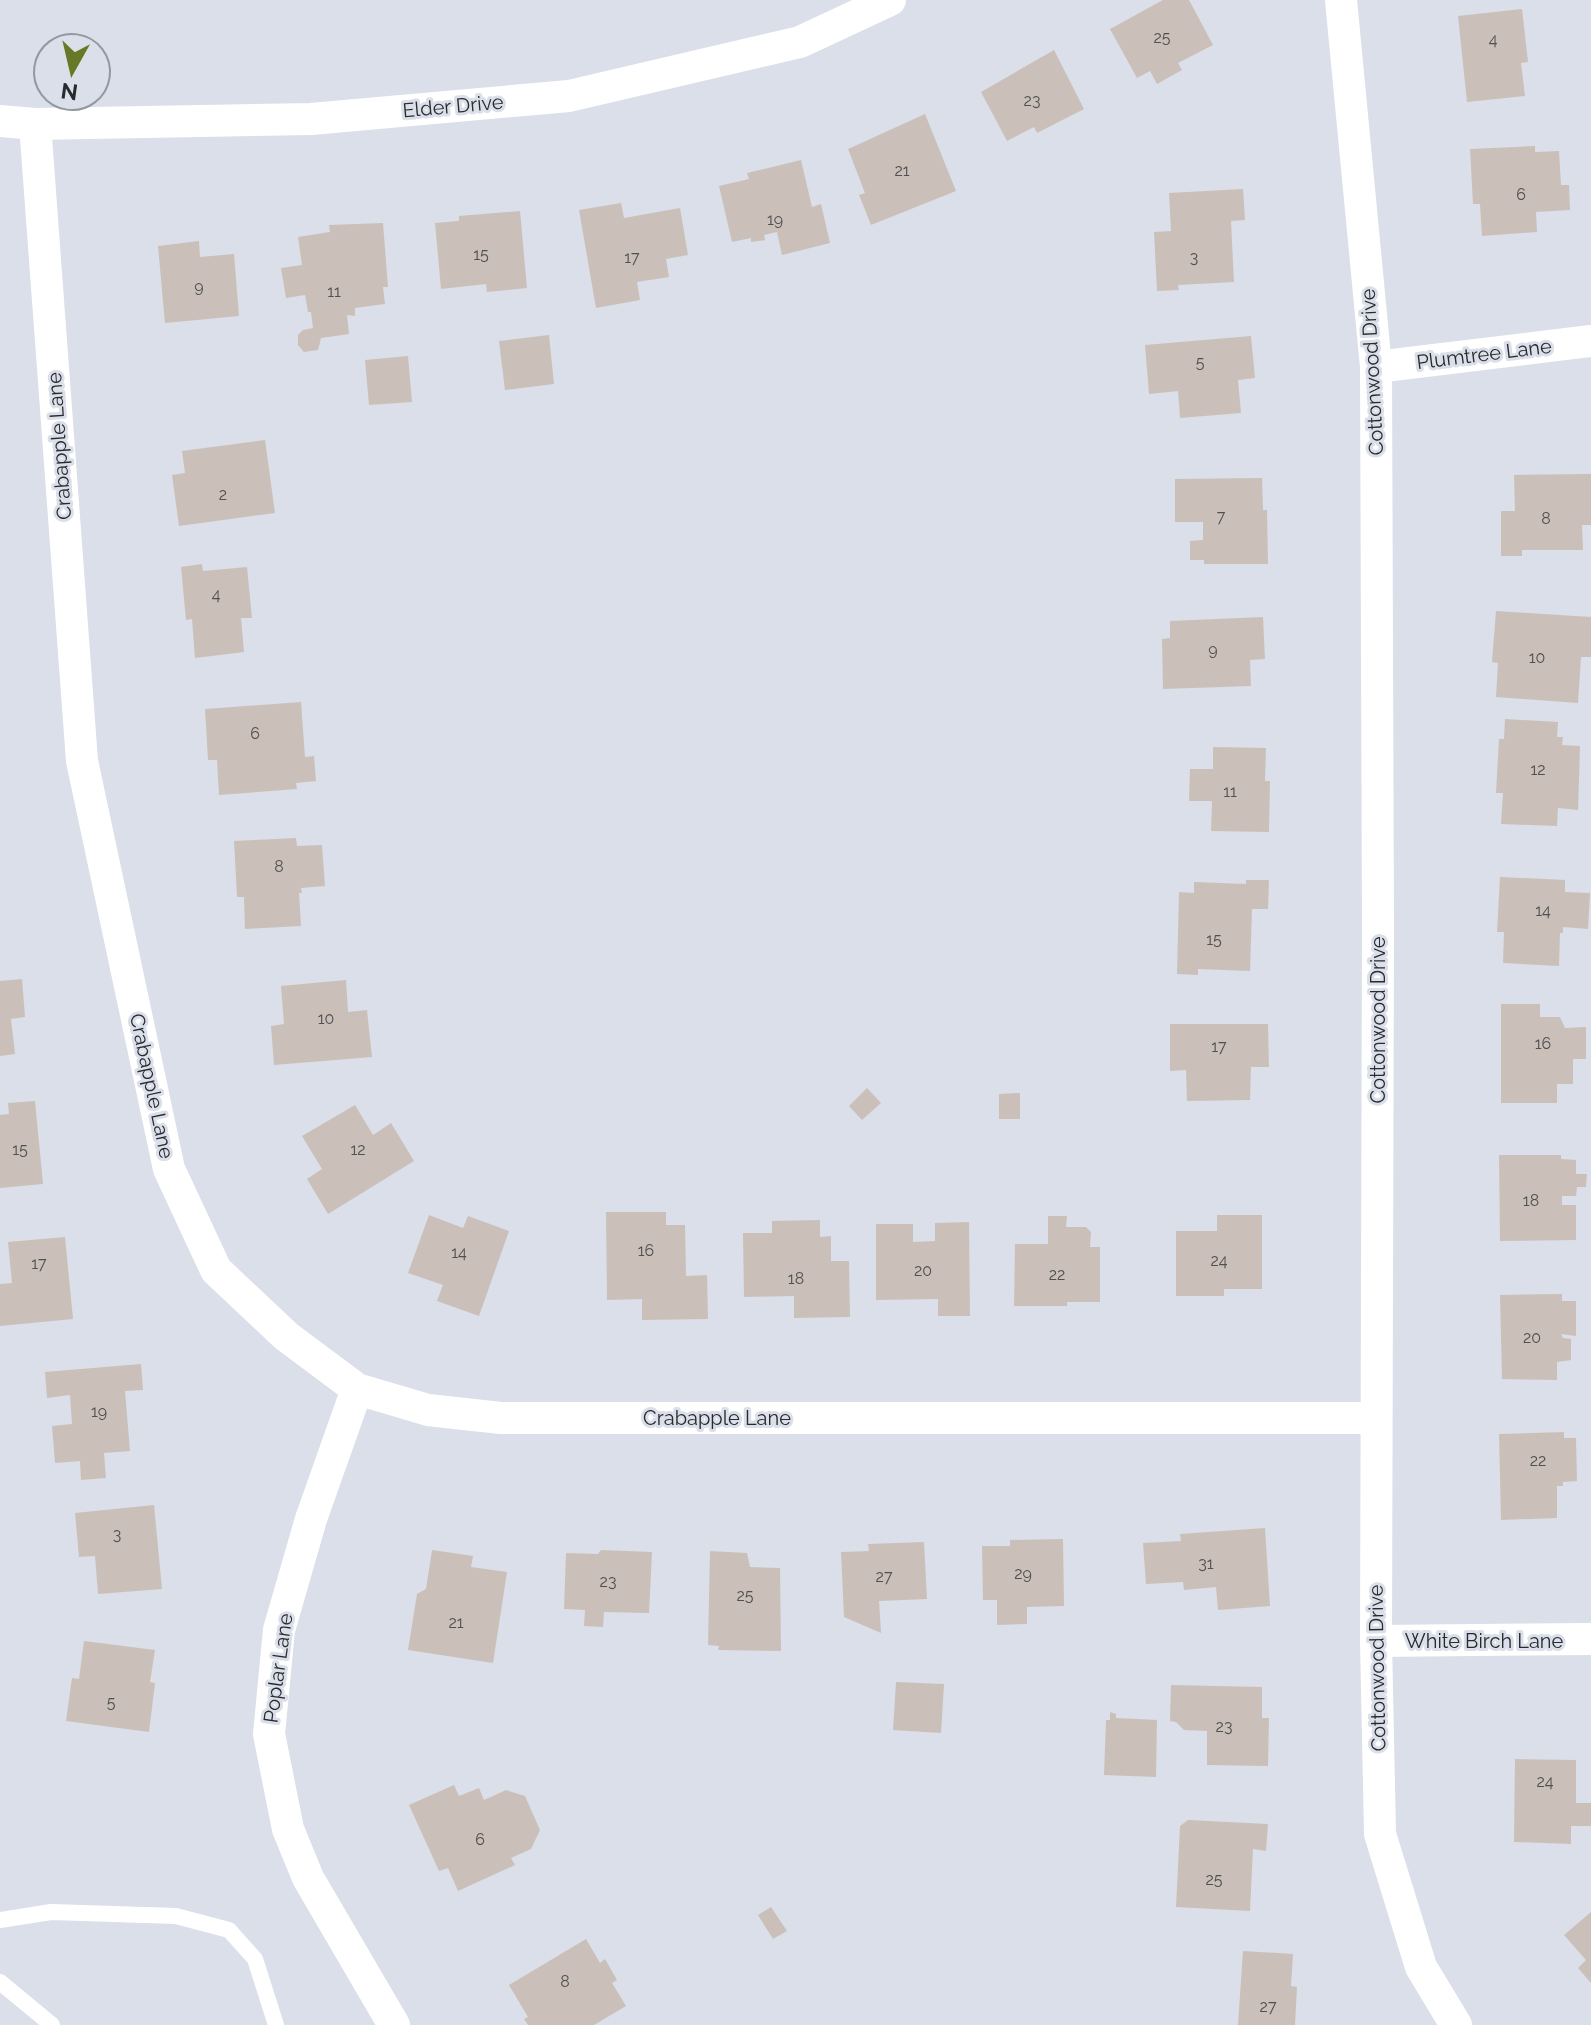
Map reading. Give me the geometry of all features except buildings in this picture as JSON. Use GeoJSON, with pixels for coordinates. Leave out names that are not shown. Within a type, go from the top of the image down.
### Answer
{"type":"FeatureCollection","features":[{"type":"Feature","properties":{"kind":"street","name":"Elder Drive"},"geometry":{"type":"LineString","coordinates":[[0,121],[35,124],[311,119],[569,96],[800,42],[890,0]]}},
{"type":"Feature","properties":{"kind":"street","name":"Cottonwood Drive"},"geometry":{"type":"LineString","coordinates":[[1341,0],[1376,367],[1376,1641],[1380,1834],[1421,1967],[1456,2025]]}},
{"type":"Feature","properties":{"kind":"street","name":"Crabapple Lane"},"geometry":{"type":"LineString","coordinates":[[35,124],[82,761],[169,1169],[216,1270],[286,1336],[357,1389],[428,1410],[501,1418],[1376,1418]]}},
{"type":"Feature","properties":{"kind":"street","name":"Plumtree Lane"},"geometry":{"type":"LineString","coordinates":[[1376,367],[1591,341]]}},
{"type":"Feature","properties":{"kind":"street","name":"Poplar Lane"},"geometry":{"type":"LineString","coordinates":[[357,1389],[311,1519],[279,1630],[269,1734],[288,1829],[303,1866],[394,2025]]}},
{"type":"Feature","properties":{"kind":"street","name":"White Birch Lane"},"geometry":{"type":"LineString","coordinates":[[1376,1641],[1591,1639]]}},
{"type":"Feature","properties":{"kind":"lane"},"geometry":{"type":"LineString","coordinates":[[0,1920],[51,1912],[176,1916],[229,1930],[255,1959],[276,2025]]}},
{"type":"Feature","properties":{"kind":"lane"},"geometry":{"type":"LineString","coordinates":[[0,1982],[52,2025]]}}]}
